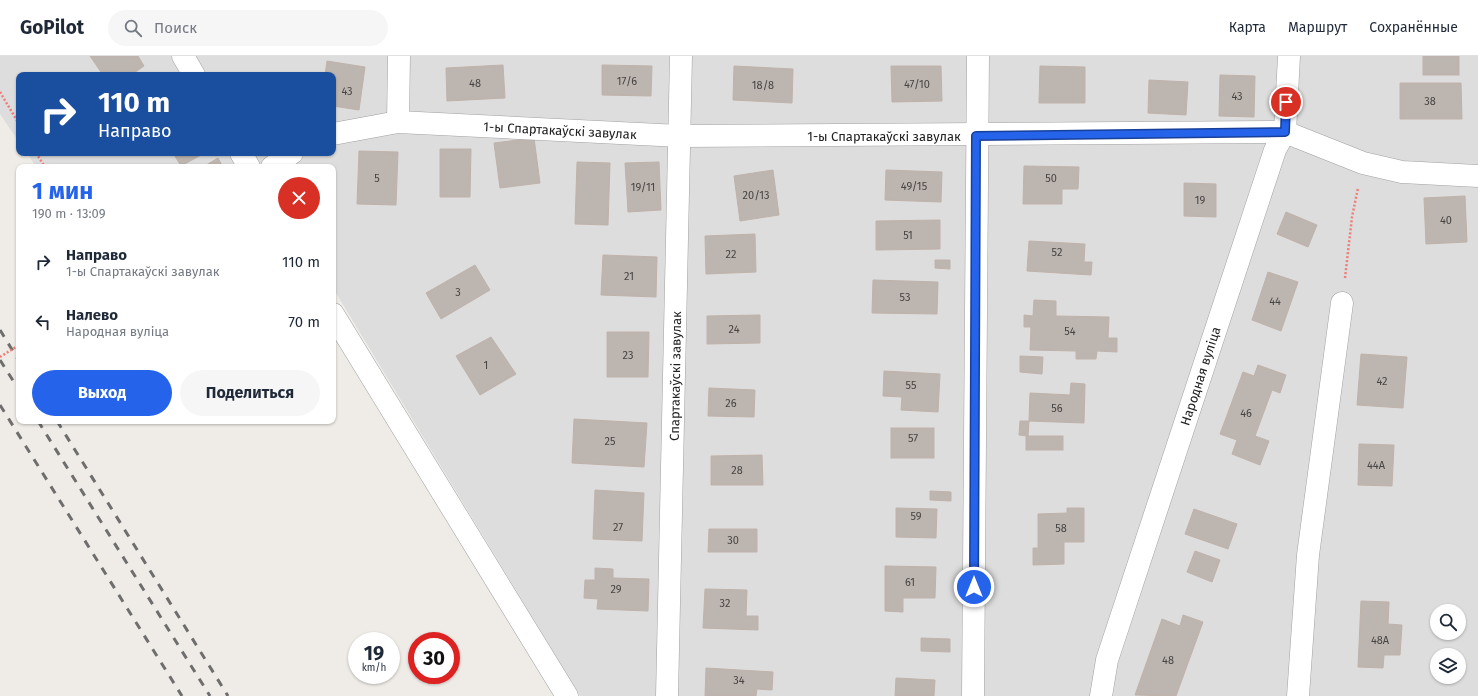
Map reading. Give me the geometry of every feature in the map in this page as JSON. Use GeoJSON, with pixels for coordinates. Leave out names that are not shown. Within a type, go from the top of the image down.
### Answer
{"type":"FeatureCollection","features":[{"type":"Feature","properties":{"kind":"street"},"geometry":{"type":"LineString","coordinates":[[183,56],[192,72]]}},
{"type":"Feature","properties":{"kind":"street"},"geometry":{"type":"LineString","coordinates":[[398,122],[399,56]]}},
{"type":"Feature","properties":{"kind":"street","name":"Спартакаўскі завулак"},"geometry":{"type":"LineString","coordinates":[[667,696],[681,56]]}},
{"type":"Feature","properties":{"kind":"street"},"geometry":{"type":"LineString","coordinates":[[973,696],[976,136],[978,56]]}},
{"type":"Feature","properties":{"kind":"street","name":"Народная вуліца"},"geometry":{"type":"LineString","coordinates":[[1101,696],[1107,660],[1274,150],[1285,132],[1289,56]]}},
{"type":"Feature","properties":{"kind":"street","name":"1-ы Спартакаўскі завулак"},"geometry":{"type":"LineString","coordinates":[[336,133],[398,122],[680,136],[976,136],[1285,132],[1363,163],[1402,172],[1478,176]]}},
{"type":"Feature","properties":{"kind":"street"},"geometry":{"type":"LineString","coordinates":[[276,164],[288,156]]}},
{"type":"Feature","properties":{"kind":"street"},"geometry":{"type":"LineString","coordinates":[[1298,696],[1308,555],[1342,303]]}},
{"type":"Feature","properties":{"kind":"street"},"geometry":{"type":"LineString","coordinates":[[336,319],[567,696]]}},
{"type":"Feature","properties":{"kind":"path"},"geometry":{"type":"LineString","coordinates":[[0,92],[16,119]]}},
{"type":"Feature","properties":{"kind":"path"},"geometry":{"type":"LineString","coordinates":[[1342,303],[1352,217],[1363,163]]}},
{"type":"Feature","properties":{"kind":"path"},"geometry":{"type":"LineString","coordinates":[[0,357],[16,347]]}},
{"type":"Feature","properties":{"kind":"shaded area"},"geometry":{"type":"Polygon","coordinates":[[[0,56],[1478,56],[1478,696],[580,696],[336,293],[336,164],[258,164],[253,156],[336,156],[336,72],[16,72],[16,138],[0,114],[0,56]]]}},
{"type":"Feature","properties":{"kind":"shaded area"},"geometry":{"type":"Polygon","coordinates":[[[29,156],[250,156],[238,164],[34,164],[29,156]]]}},
{"type":"Feature","properties":{"kind":"building"},"geometry":{"type":"Polygon","coordinates":[[[90,56],[138,56],[144,66],[135,72],[101,72],[90,56]]]}},
{"type":"Feature","properties":{"kind":"building"},"geometry":{"type":"Polygon","coordinates":[[[1423,56],[1459,56],[1459,75],[1423,75],[1423,56]]]}},
{"type":"Feature","properties":{"kind":"building"},"geometry":{"type":"Polygon","coordinates":[[[327,61],[365,67],[359,110],[336,106],[336,72],[325,72],[327,61]]]}},
{"type":"Feature","properties":{"kind":"building"},"geometry":{"type":"Polygon","coordinates":[[[503,65],[505,98],[447,101],[446,68],[503,65]]]}},
{"type":"Feature","properties":{"kind":"building"},"geometry":{"type":"Polygon","coordinates":[[[602,65],[652,66],[651,96],[602,95],[602,65]]]}},
{"type":"Feature","properties":{"kind":"building"},"geometry":{"type":"Polygon","coordinates":[[[734,66],[793,69],[792,103],[733,100],[734,66]]]}},
{"type":"Feature","properties":{"kind":"building"},"geometry":{"type":"Polygon","coordinates":[[[891,66],[941,66],[942,101],[892,102],[891,66]]]}},
{"type":"Feature","properties":{"kind":"building"},"geometry":{"type":"Polygon","coordinates":[[[1040,66],[1085,67],[1085,103],[1039,103],[1040,66]]]}},
{"type":"Feature","properties":{"kind":"building"},"geometry":{"type":"Polygon","coordinates":[[[1220,75],[1255,76],[1254,117],[1219,116],[1220,75]]]}},
{"type":"Feature","properties":{"kind":"building"},"geometry":{"type":"Polygon","coordinates":[[[1149,80],[1188,82],[1186,115],[1148,113],[1149,80]]]}},
{"type":"Feature","properties":{"kind":"building"},"geometry":{"type":"Polygon","coordinates":[[[1400,83],[1461,83],[1462,119],[1400,119],[1400,83]]]}},
{"type":"Feature","properties":{"kind":"building"},"geometry":{"type":"Polygon","coordinates":[[[534,138],[540,183],[500,188],[494,143],[534,138]]]}},
{"type":"Feature","properties":{"kind":"building"},"geometry":{"type":"Polygon","coordinates":[[[440,149],[471,149],[470,197],[440,197],[440,149]]]}},
{"type":"Feature","properties":{"kind":"building"},"geometry":{"type":"Polygon","coordinates":[[[359,151],[398,152],[396,205],[357,204],[359,151]]]}},
{"type":"Feature","properties":{"kind":"building"},"geometry":{"type":"Polygon","coordinates":[[[175,156],[199,156],[185,164],[180,164],[175,156]]]}},
{"type":"Feature","properties":{"kind":"building"},"geometry":{"type":"Polygon","coordinates":[[[218,158],[221,164],[208,164],[218,158]]]}},
{"type":"Feature","properties":{"kind":"building"},"geometry":{"type":"Polygon","coordinates":[[[577,162],[610,163],[608,225],[575,224],[577,162]]]}},
{"type":"Feature","properties":{"kind":"building"},"geometry":{"type":"Polygon","coordinates":[[[659,162],[661,210],[628,212],[625,163],[659,162]]]}},
{"type":"Feature","properties":{"kind":"building"},"geometry":{"type":"Polygon","coordinates":[[[1024,166],[1079,167],[1078,189],[1062,189],[1062,204],[1023,204],[1024,166]]]}},
{"type":"Feature","properties":{"kind":"building"},"geometry":{"type":"Polygon","coordinates":[[[773,170],[779,215],[740,221],[734,176],[773,170]]]}},
{"type":"Feature","properties":{"kind":"building"},"geometry":{"type":"Polygon","coordinates":[[[886,170],[942,172],[941,202],[885,200],[886,170]]]}},
{"type":"Feature","properties":{"kind":"building"},"geometry":{"type":"Polygon","coordinates":[[[1184,183],[1216,184],[1216,217],[1184,216],[1184,183]]]}},
{"type":"Feature","properties":{"kind":"building"},"geometry":{"type":"Polygon","coordinates":[[[1465,196],[1467,242],[1426,244],[1424,198],[1465,196]]]}},
{"type":"Feature","properties":{"kind":"building"},"geometry":{"type":"Polygon","coordinates":[[[1286,212],[1317,225],[1308,247],[1277,234],[1286,212]]]}},
{"type":"Feature","properties":{"kind":"building"},"geometry":{"type":"Polygon","coordinates":[[[940,220],[940,249],[876,250],[876,221],[940,220]]]}},
{"type":"Feature","properties":{"kind":"building"},"geometry":{"type":"Polygon","coordinates":[[[755,234],[756,272],[706,274],[705,236],[755,234]]]}},
{"type":"Feature","properties":{"kind":"building"},"geometry":{"type":"Polygon","coordinates":[[[1029,241],[1085,244],[1084,262],[1092,262],[1091,275],[1027,271],[1029,241]]]}},
{"type":"Feature","properties":{"kind":"building"},"geometry":{"type":"Polygon","coordinates":[[[603,255],[657,257],[656,297],[601,295],[603,255]]]}},
{"type":"Feature","properties":{"kind":"building"},"geometry":{"type":"Polygon","coordinates":[[[935,260],[950,260],[950,269],[935,268],[935,260]]]}},
{"type":"Feature","properties":{"kind":"building"},"geometry":{"type":"Polygon","coordinates":[[[475,265],[490,290],[441,319],[426,293],[475,265]]]}},
{"type":"Feature","properties":{"kind":"building"},"geometry":{"type":"Polygon","coordinates":[[[1268,272],[1298,282],[1281,331],[1252,320],[1268,272]]]}},
{"type":"Feature","properties":{"kind":"building"},"geometry":{"type":"Polygon","coordinates":[[[873,280],[938,282],[937,314],[872,313],[873,280]]]}},
{"type":"Feature","properties":{"kind":"building"},"geometry":{"type":"Polygon","coordinates":[[[1034,300],[1056,301],[1056,316],[1109,317],[1108,338],[1117,338],[1117,352],[1097,351],[1096,359],[1076,359],[1076,351],[1030,350],[1031,327],[1024,327],[1024,315],[1033,316],[1034,300]]]}},
{"type":"Feature","properties":{"kind":"building"},"geometry":{"type":"Polygon","coordinates":[[[760,315],[760,343],[707,344],[707,316],[760,315]]]}},
{"type":"Feature","properties":{"kind":"building"},"geometry":{"type":"Polygon","coordinates":[[[607,332],[649,332],[648,377],[607,377],[607,332]]]}},
{"type":"Feature","properties":{"kind":"building"},"geometry":{"type":"Polygon","coordinates":[[[491,337],[516,374],[480,395],[456,356],[491,337]]]}},
{"type":"Feature","properties":{"kind":"building"},"geometry":{"type":"Polygon","coordinates":[[[1361,354],[1407,357],[1403,408],[1357,405],[1361,354]]]}},
{"type":"Feature","properties":{"kind":"building"},"geometry":{"type":"Polygon","coordinates":[[[1020,356],[1043,357],[1042,374],[1020,372],[1020,356]]]}},
{"type":"Feature","properties":{"kind":"building"},"geometry":{"type":"Polygon","coordinates":[[[1258,365],[1286,375],[1280,393],[1272,390],[1255,436],[1269,441],[1260,465],[1232,454],[1237,440],[1220,434],[1243,372],[1254,376],[1258,365]]]}},
{"type":"Feature","properties":{"kind":"building"},"geometry":{"type":"Polygon","coordinates":[[[884,371],[940,374],[938,412],[901,410],[902,397],[883,396],[884,371]]]}},
{"type":"Feature","properties":{"kind":"building"},"geometry":{"type":"Polygon","coordinates":[[[1071,383],[1085,384],[1084,423],[1029,421],[1030,393],[1070,395],[1071,383]]]}},
{"type":"Feature","properties":{"kind":"building"},"geometry":{"type":"Polygon","coordinates":[[[709,388],[755,390],[754,417],[708,416],[709,388]]]}},
{"type":"Feature","properties":{"kind":"building"},"geometry":{"type":"Polygon","coordinates":[[[574,419],[647,423],[644,467],[572,463],[574,419]]]}},
{"type":"Feature","properties":{"kind":"building"},"geometry":{"type":"Polygon","coordinates":[[[1020,421],[1029,421],[1028,436],[1019,435],[1020,421]]]}},
{"type":"Feature","properties":{"kind":"building"},"geometry":{"type":"Polygon","coordinates":[[[891,428],[934,428],[934,458],[891,458],[891,428]]]}},
{"type":"Feature","properties":{"kind":"building"},"geometry":{"type":"Polygon","coordinates":[[[1026,436],[1063,436],[1063,450],[1026,450],[1026,436]]]}},
{"type":"Feature","properties":{"kind":"building"},"geometry":{"type":"Polygon","coordinates":[[[1359,444],[1394,445],[1392,486],[1358,485],[1359,444]]]}},
{"type":"Feature","properties":{"kind":"building"},"geometry":{"type":"Polygon","coordinates":[[[762,455],[763,485],[711,485],[711,456],[762,455]]]}},
{"type":"Feature","properties":{"kind":"building"},"geometry":{"type":"Polygon","coordinates":[[[595,490],[644,493],[642,541],[593,539],[595,490]]]}},
{"type":"Feature","properties":{"kind":"building"},"geometry":{"type":"Polygon","coordinates":[[[930,491],[951,492],[951,501],[930,500],[930,491]]]}},
{"type":"Feature","properties":{"kind":"building"},"geometry":{"type":"Polygon","coordinates":[[[896,508],[937,509],[936,538],[896,537],[896,508]]]}},
{"type":"Feature","properties":{"kind":"building"},"geometry":{"type":"Polygon","coordinates":[[[1067,508],[1084,508],[1084,542],[1064,542],[1064,564],[1033,565],[1033,548],[1038,548],[1038,514],[1067,513],[1067,508]]]}},
{"type":"Feature","properties":{"kind":"building"},"geometry":{"type":"Polygon","coordinates":[[[1194,509],[1237,524],[1228,549],[1185,534],[1194,509]]]}},
{"type":"Feature","properties":{"kind":"building"},"geometry":{"type":"Polygon","coordinates":[[[709,529],[757,529],[757,552],[708,552],[709,529]]]}},
{"type":"Feature","properties":{"kind":"building"},"geometry":{"type":"Polygon","coordinates":[[[1195,551],[1220,560],[1212,582],[1187,572],[1195,551]]]}},
{"type":"Feature","properties":{"kind":"building"},"geometry":{"type":"Polygon","coordinates":[[[885,566],[936,567],[935,598],[903,598],[903,612],[885,611],[885,566]]]}},
{"type":"Feature","properties":{"kind":"building"},"geometry":{"type":"Polygon","coordinates":[[[595,568],[613,569],[613,578],[649,579],[648,611],[597,609],[598,599],[584,598],[585,580],[595,580],[595,568]]]}},
{"type":"Feature","properties":{"kind":"building"},"geometry":{"type":"Polygon","coordinates":[[[705,589],[747,590],[746,616],[758,616],[758,630],[703,628],[705,589]]]}},
{"type":"Feature","properties":{"kind":"building"},"geometry":{"type":"Polygon","coordinates":[[[1361,601],[1389,602],[1388,624],[1402,625],[1400,655],[1384,655],[1383,668],[1358,667],[1361,601]]]}},
{"type":"Feature","properties":{"kind":"building"},"geometry":{"type":"Polygon","coordinates":[[[1183,615],[1203,622],[1176,696],[1135,695],[1162,619],[1180,626],[1183,615]]]}},
{"type":"Feature","properties":{"kind":"building"},"geometry":{"type":"Polygon","coordinates":[[[921,638],[950,639],[950,652],[921,651],[921,638]]]}},
{"type":"Feature","properties":{"kind":"building"},"geometry":{"type":"Polygon","coordinates":[[[706,668],[773,672],[772,690],[757,689],[756,696],[705,696],[706,668]]]}},
{"type":"Feature","properties":{"kind":"building"},"geometry":{"type":"Polygon","coordinates":[[[896,678],[935,680],[934,696],[895,696],[896,678]]]}},
{"type":"Feature","properties":{"kind":"railway"},"geometry":{"type":"LineString","coordinates":[[0,330],[16,356]]}},
{"type":"Feature","properties":{"kind":"railway"},"geometry":{"type":"LineString","coordinates":[[0,360],[16,385]]}},
{"type":"Feature","properties":{"kind":"railway"},"geometry":{"type":"LineString","coordinates":[[0,405],[182,696]]}},
{"type":"Feature","properties":{"kind":"railway"},"geometry":{"type":"LineString","coordinates":[[40,424],[210,696]]}},
{"type":"Feature","properties":{"kind":"railway"},"geometry":{"type":"LineString","coordinates":[[59,424],[228,696]]}},
{"type":"Feature","properties":{"kind":"route"},"geometry":{"type":"LineString","coordinates":[[974,587],[976,136],[1285,132],[1286,102]]}}]}
